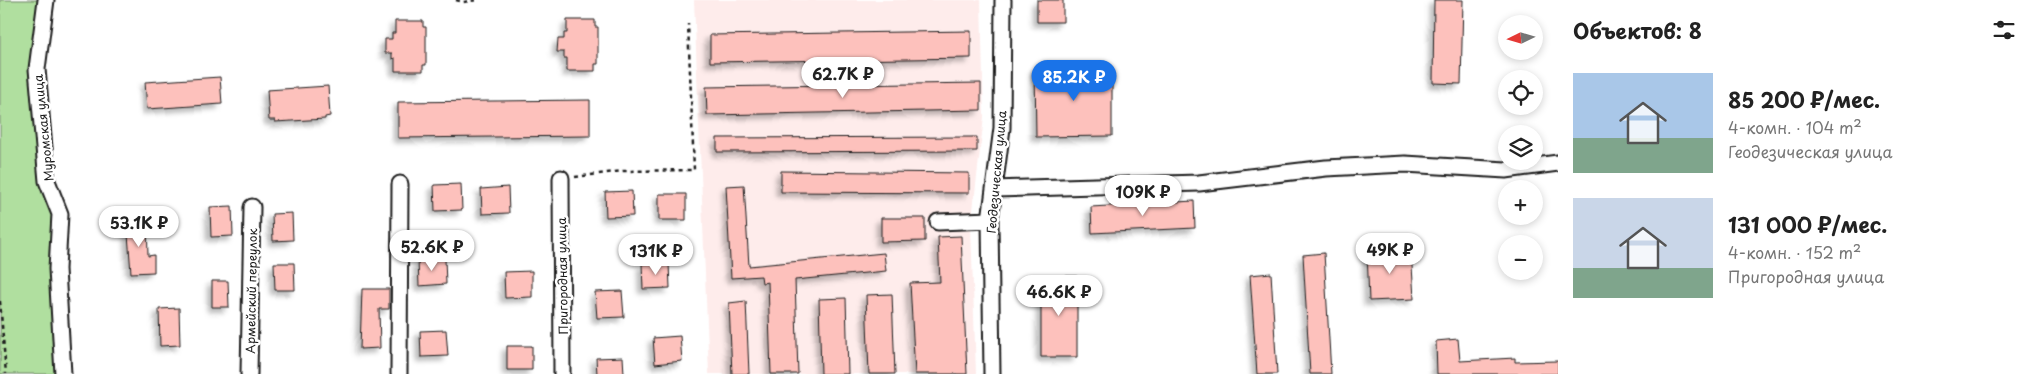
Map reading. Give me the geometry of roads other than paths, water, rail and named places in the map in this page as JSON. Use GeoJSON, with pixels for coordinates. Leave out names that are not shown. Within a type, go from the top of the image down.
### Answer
{"type":"FeatureCollection","features":[{"type":"Feature","properties":{"kind":"street","name":"Муромская улица"},"geometry":{"type":"LineString","coordinates":[[46,0],[36,69],[47,181],[60,214],[56,269],[64,374]]}},
{"type":"Feature","properties":{"kind":"street","name":"Геодезическая улица"},"geometry":{"type":"LineString","coordinates":[[992,374],[990,220],[1002,128],[1003,0]]}},
{"type":"Feature","properties":{"kind":"street"},"geometry":{"type":"LineString","coordinates":[[994,189],[1200,183],[1326,168],[1395,164],[1506,170],[1558,163]]}},
{"type":"Feature","properties":{"kind":"street","name":"Пригородная улица"},"geometry":{"type":"LineString","coordinates":[[561,178],[562,374]]}},
{"type":"Feature","properties":{"kind":"street"},"geometry":{"type":"LineString","coordinates":[[399,374],[400,184]]}},
{"type":"Feature","properties":{"kind":"street","name":"Армейский переулок"},"geometry":{"type":"LineString","coordinates":[[248,374],[252,207]]}},
{"type":"Feature","properties":{"kind":"street"},"geometry":{"type":"LineString","coordinates":[[938,222],[990,220]]}}]}
